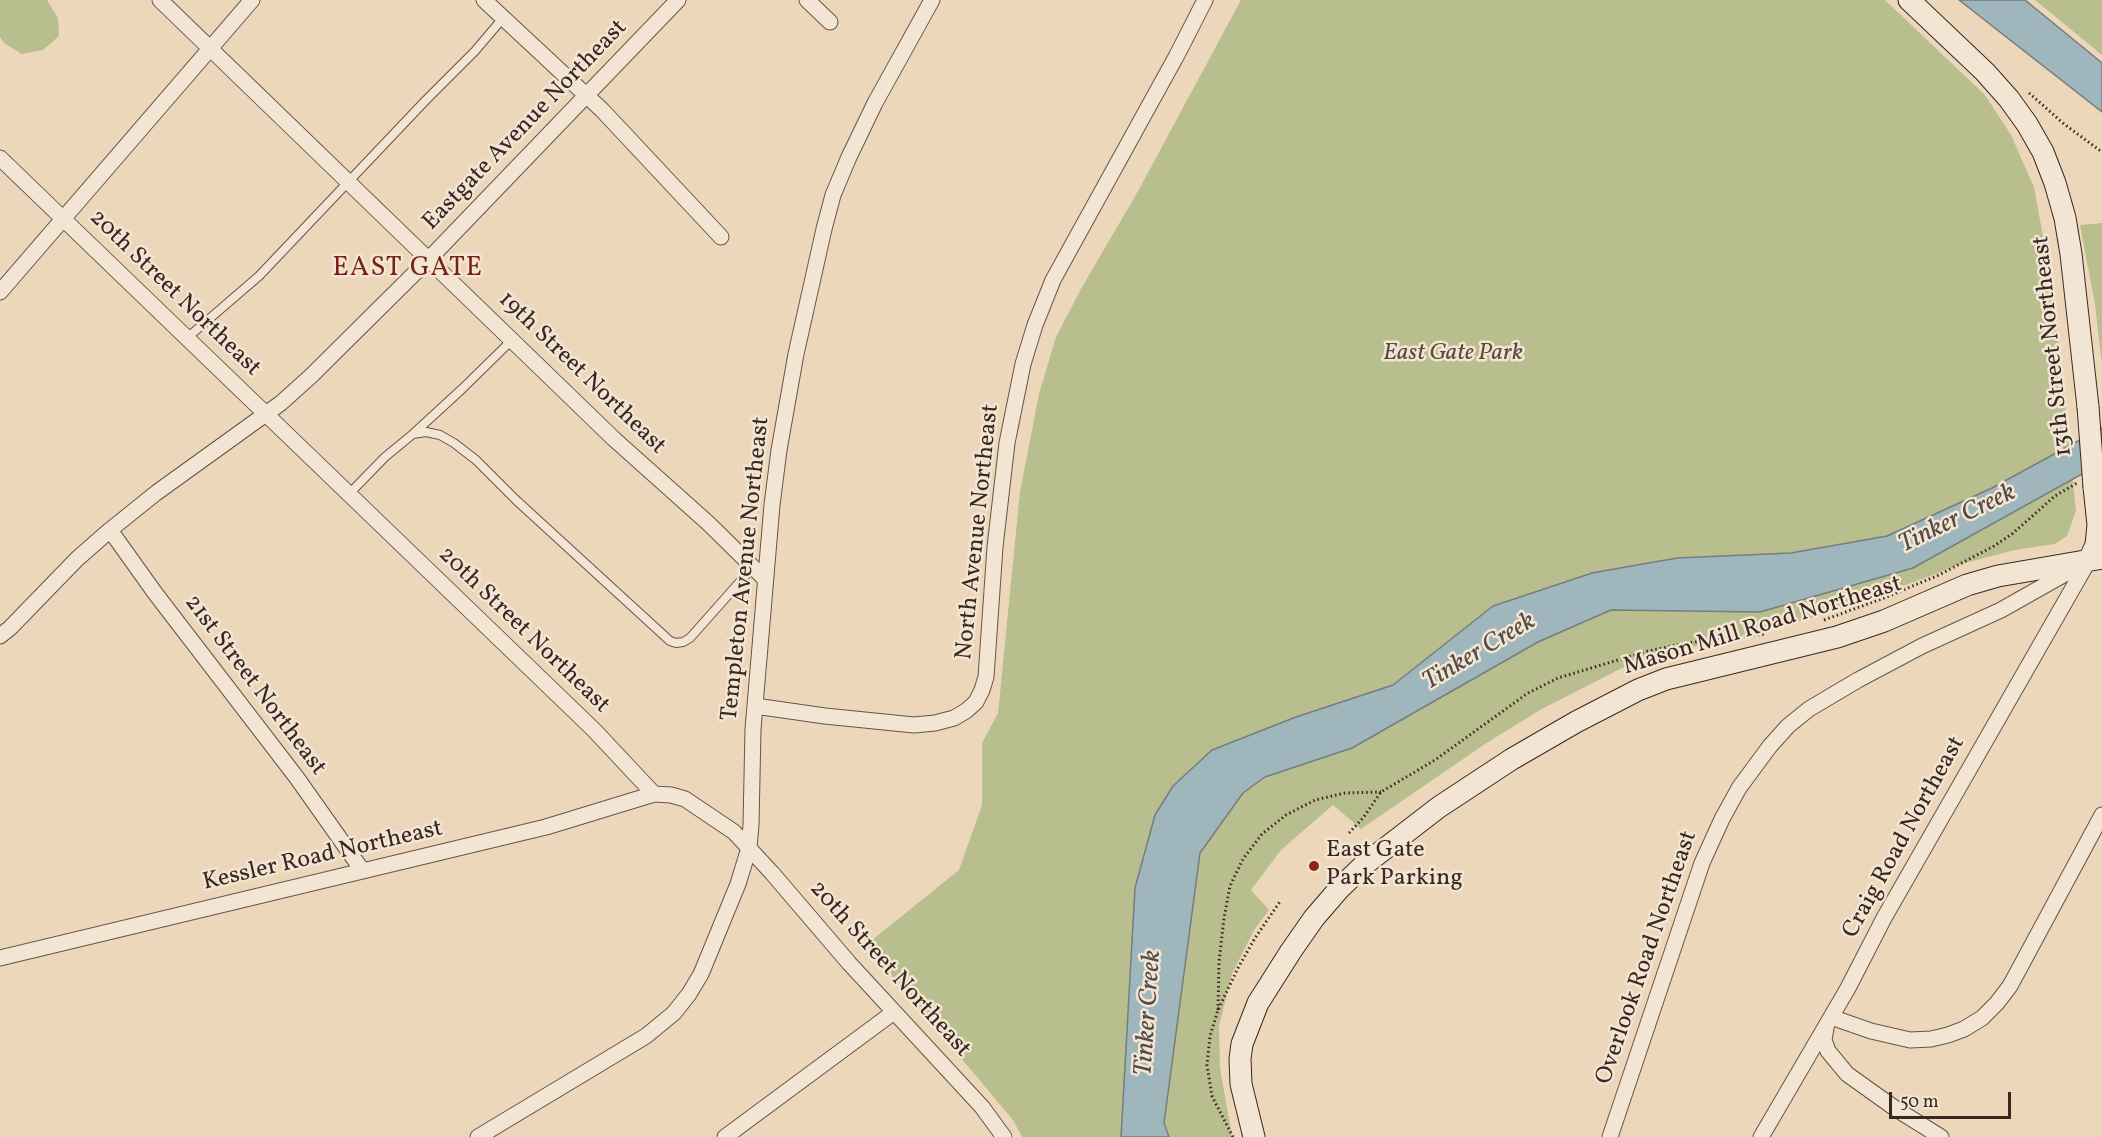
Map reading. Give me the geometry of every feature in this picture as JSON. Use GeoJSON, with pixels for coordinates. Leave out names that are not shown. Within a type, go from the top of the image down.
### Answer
{"type":"FeatureCollection","features":[{"type":"Feature","properties":{"kind":"street","name":"19th Street Northeast"},"geometry":{"type":"LineString","coordinates":[[160,0],[614,439],[708,523],[765,579]]}},
{"type":"Feature","properties":{"kind":"street"},"geometry":{"type":"LineString","coordinates":[[0,292],[252,0]]}},
{"type":"Feature","properties":{"kind":"street"},"geometry":{"type":"LineString","coordinates":[[484,0],[638,147],[721,237]]}},
{"type":"Feature","properties":{"kind":"street","name":"Eastgate Avenue Northeast"},"geometry":{"type":"LineString","coordinates":[[0,636],[76,559],[110,530],[156,493],[281,404],[311,376],[429,259],[678,0]]}},
{"type":"Feature","properties":{"kind":"street"},"geometry":{"type":"LineString","coordinates":[[807,0],[830,22]]}},
{"type":"Feature","properties":{"kind":"street","name":"Templeton Avenue Northeast"},"geometry":{"type":"LineString","coordinates":[[478,1137],[637,1042],[674,1013],[701,974],[738,884],[749,848],[755,706],[765,579],[779,450],[798,344],[833,195],[875,103],[932,0]]}},
{"type":"Feature","properties":{"kind":"street","name":"North Avenue Northeast"},"geometry":{"type":"LineString","coordinates":[[755,706],[914,725],[954,718],[976,702],[986,677],[995,547],[1007,443],[1023,364],[1035,325],[1053,280],[1205,0]]}},
{"type":"Feature","properties":{"kind":"street","name":"13th Street Northeast"},"geometry":{"type":"LineString","coordinates":[[1909,0],[1993,81],[2027,124],[2043,152],[2055,183],[2065,218],[2071,254],[2088,407],[2090,483],[2098,525],[2096,559]]}},
{"type":"Feature","properties":{"kind":"street","name":"20th Street Northeast"},"geometry":{"type":"LineString","coordinates":[[0,158],[594,730],[654,794],[685,799],[734,832],[849,963],[982,1107],[1004,1137]]}},
{"type":"Feature","properties":{"kind":"street","name":"21st Street Northeast"},"geometry":{"type":"LineString","coordinates":[[110,530],[297,778],[362,870]]}},
{"type":"Feature","properties":{"kind":"street","name":"Craig Road Northeast"},"geometry":{"type":"LineString","coordinates":[[1761,1137],[1828,1022],[1884,918],[2096,559]]}},
{"type":"Feature","properties":{"kind":"street","name":"Mason Mill Road Northeast"},"geometry":{"type":"LineString","coordinates":[[1254,1137],[1243,1094],[1240,1059],[1242,1044],[1258,1003],[1290,951],[1339,889],[1365,864],[1439,807],[1512,759],[1576,722],[1638,690],[1666,679],[1837,637],[1884,621],[1967,585],[1998,576],[2096,559]]}},
{"type":"Feature","properties":{"kind":"street","name":"Overlook Road Northeast"},"geometry":{"type":"LineString","coordinates":[[1610,1137],[1702,863],[1739,788],[1770,746],[1788,726],[1809,709],[1858,680],[1922,646],[2001,610],[2096,559]]}},
{"type":"Feature","properties":{"kind":"street","name":"Kessler Road Northeast"},"geometry":{"type":"LineString","coordinates":[[0,958],[546,827],[654,794]]}},
{"type":"Feature","properties":{"kind":"street"},"geometry":{"type":"LineString","coordinates":[[1941,1137],[1887,1103],[1847,1074],[1828,1051],[1824,1040],[1828,1022],[1910,1040],[1948,1035],[1982,1018],[2010,986],[2102,815]]}},
{"type":"Feature","properties":{"kind":"street"},"geometry":{"type":"LineString","coordinates":[[725,1137],[894,1012]]}},
{"type":"Feature","properties":{"kind":"lane"},"geometry":{"type":"LineString","coordinates":[[187,338],[259,276],[504,18]]}},
{"type":"Feature","properties":{"kind":"lane"},"geometry":{"type":"LineString","coordinates":[[348,494],[512,340]]}},
{"type":"Feature","properties":{"kind":"lane"},"geometry":{"type":"LineString","coordinates":[[413,434],[426,432],[440,435],[476,460],[516,500],[670,641],[683,642],[690,638],[753,567]]}},
{"type":"Feature","properties":{"kind":"path"},"geometry":{"type":"LineString","coordinates":[[2023,87],[2064,124],[2102,152]]}},
{"type":"Feature","properties":{"kind":"path"},"geometry":{"type":"LineString","coordinates":[[1819,621],[1939,575],[2012,534],[2055,496],[2090,483]]}},
{"type":"Feature","properties":{"kind":"path"},"geometry":{"type":"LineString","coordinates":[[1349,833],[1363,818],[1381,792],[1435,760],[1528,693],[1558,678],[1648,651],[1687,643],[1773,633]]}},
{"type":"Feature","properties":{"kind":"path"},"geometry":{"type":"LineString","coordinates":[[1218,1010],[1219,962],[1224,918],[1230,886],[1243,859],[1262,834],[1286,815],[1315,800],[1345,793],[1381,792]]}},
{"type":"Feature","properties":{"kind":"path"},"geometry":{"type":"LineString","coordinates":[[1233,1137],[1212,1096],[1207,1065],[1210,1036],[1218,1010],[1255,938],[1281,900]]}},
{"type":"Feature","properties":{"kind":"green space"},"geometry":{"type":"Polygon","coordinates":[[[0,0],[47,0],[58,18],[59,36],[43,50],[22,54],[4,43],[0,37],[0,0]]]}},
{"type":"Feature","properties":{"kind":"green space","name":"East Gate Park"},"geometry":{"type":"Polygon","coordinates":[[[1241,0],[1885,0],[1985,95],[2011,135],[2034,187],[2059,347],[2076,511],[2067,536],[2055,544],[2015,550],[1961,564],[1864,601],[1788,625],[1687,648],[1622,668],[1540,710],[1485,744],[1361,829],[1333,805],[1281,850],[1251,890],[1269,910],[1254,930],[1232,974],[1219,1026],[1220,1068],[1232,1137],[1022,1137],[1013,1120],[866,945],[959,870],[982,805],[982,743],[998,713],[1020,492],[1039,394],[1056,337],[1241,0]]]}},
{"type":"Feature","properties":{"kind":"green space"},"geometry":{"type":"Polygon","coordinates":[[[2035,0],[2102,0],[2102,55],[2035,0]]]}},
{"type":"Feature","properties":{"kind":"green space"},"geometry":{"type":"Polygon","coordinates":[[[2102,223],[2102,365],[2095,304],[2080,225],[2102,223]]]}},
{"type":"Feature","properties":{"kind":"water"},"geometry":{"type":"Polygon","coordinates":[[[1959,0],[2025,0],[2102,63],[2102,112],[1959,0]]]}},
{"type":"Feature","properties":{"kind":"water","name":"Tinker Creek"},"geometry":{"type":"Polygon","coordinates":[[[2102,428],[2102,463],[1913,568],[1760,612],[1611,610],[1538,642],[1352,748],[1265,777],[1243,793],[1200,853],[1164,1123],[1169,1137],[1121,1137],[1135,888],[1155,815],[1173,786],[1212,750],[1296,717],[1393,685],[1493,606],[1592,573],[1677,558],[1791,553],[1887,536],[1992,488],[2102,428]]]}},
{"type":"Feature","properties":{"kind":"place","name":"East Gate Park Parking"},"geometry":{"type":"Point","coordinates":[1314,866]}},
{"type":"Feature","properties":{"kind":"district","name":"EAST GATE"},"geometry":{"type":"Point","coordinates":[408,270]}}]}
